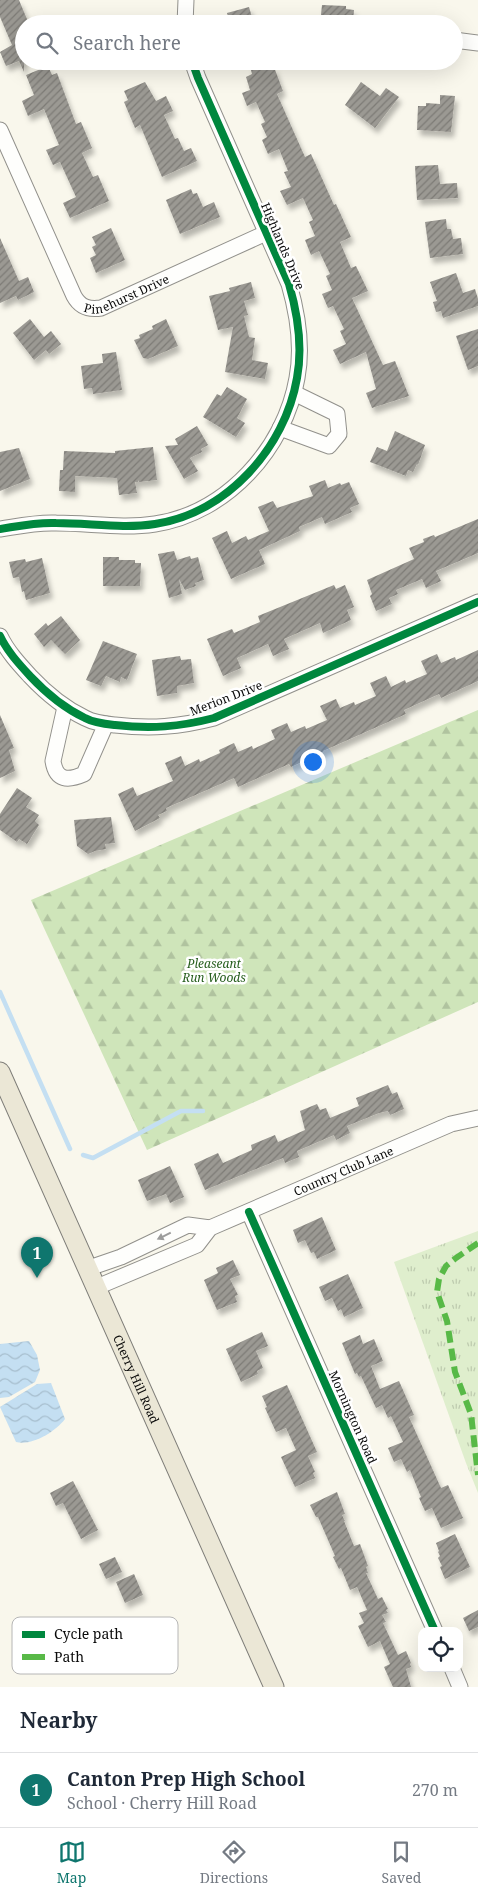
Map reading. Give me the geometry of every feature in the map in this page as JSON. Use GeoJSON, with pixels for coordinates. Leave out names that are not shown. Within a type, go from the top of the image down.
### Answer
{"type":"FeatureCollection","features":[{"type":"Feature","properties":{"kind":"main road","name":"Cherry Hill Road"},"geometry":{"type":"LineString","coordinates":[[0,1072],[274,1687]]}},
{"type":"Feature","properties":{"kind":"street"},"geometry":{"type":"LineString","coordinates":[[185,15],[186,0]]}},
{"type":"Feature","properties":{"kind":"street"},"geometry":{"type":"LineString","coordinates":[[463,41],[478,43]]}},
{"type":"Feature","properties":{"kind":"street","name":"Highlands Drive"},"geometry":{"type":"LineString","coordinates":[[0,529],[38,523],[130,527],[157,524],[178,518],[208,505],[238,483],[262,457],[280,428],[294,393],[300,355],[297,316],[289,284],[195,70]]}},
{"type":"Feature","properties":{"kind":"street","name":"Pinehurst Drive"},"geometry":{"type":"LineString","coordinates":[[0,130],[74,296],[83,306],[88,308],[101,308],[266,233]]}},
{"type":"Feature","properties":{"kind":"street"},"geometry":{"type":"LineString","coordinates":[[280,428],[330,446],[339,434],[337,414],[294,393]]}},
{"type":"Feature","properties":{"kind":"street","name":"Merion Drive"},"geometry":{"type":"LineString","coordinates":[[0,636],[15,660],[44,690],[65,707],[87,720],[106,724],[161,728],[188,725],[214,718],[478,602]]}},
{"type":"Feature","properties":{"kind":"street"},"geometry":{"type":"LineString","coordinates":[[65,707],[53,761],[55,770],[61,777],[73,779],[84,774],[106,724]]}},
{"type":"Feature","properties":{"kind":"street","name":"Country Club Lane"},"geometry":{"type":"LineString","coordinates":[[88,1268],[121,1257],[188,1225],[210,1228],[451,1124],[478,1118]]}},
{"type":"Feature","properties":{"kind":"street","name":"Mornington Road"},"geometry":{"type":"LineString","coordinates":[[249,1212],[434,1627]]}},
{"type":"Feature","properties":{"kind":"street","name":"Country Club Lane"},"geometry":{"type":"LineString","coordinates":[[96,1287],[197,1245],[210,1228]]}},
{"type":"Feature","properties":{"kind":"street"},"geometry":{"type":"LineString","coordinates":[[454,1672],[460,1687]]}},
{"type":"Feature","properties":{"kind":"green space","name":"Pleaseant Run Woods"},"geometry":{"type":"Polygon","coordinates":[[[478,710],[478,1002],[147,1150],[31,900],[478,710]]]}},
{"type":"Feature","properties":{"kind":"green space"},"geometry":{"type":"Polygon","coordinates":[[[478,1231],[478,1493],[394,1262],[478,1231]]]}},
{"type":"Feature","properties":{"kind":"water"},"geometry":{"type":"Polygon","coordinates":[[[29,1341],[37,1355],[40,1370],[35,1382],[9,1397],[0,1398],[0,1344],[29,1341]]]}},
{"type":"Feature","properties":{"kind":"water"},"geometry":{"type":"Polygon","coordinates":[[[51,1383],[65,1419],[43,1437],[29,1442],[16,1442],[0,1407],[37,1384],[51,1383]]]}},
{"type":"Feature","properties":{"kind":"building"},"geometry":{"type":"Polygon","coordinates":[[[0,0],[19,0],[25,15],[15,15],[15,63],[6,66],[0,52],[12,45],[0,17],[0,0]]]}},
{"type":"Feature","properties":{"kind":"building"},"geometry":{"type":"Polygon","coordinates":[[[322,5],[346,6],[346,9],[354,10],[354,15],[321,15],[322,5]]]}},
{"type":"Feature","properties":{"kind":"building"},"geometry":{"type":"Polygon","coordinates":[[[249,7],[251,15],[228,15],[227,13],[249,7]]]}},
{"type":"Feature","properties":{"kind":"building"},"geometry":{"type":"Polygon","coordinates":[[[38,70],[50,70],[52,75],[57,73],[76,124],[81,122],[92,148],[82,153],[93,177],[98,175],[109,201],[70,218],[63,203],[76,197],[60,162],[53,165],[46,150],[59,145],[44,109],[28,116],[22,101],[34,95],[26,75],[38,70]]]}},
{"type":"Feature","properties":{"kind":"building"},"geometry":{"type":"Polygon","coordinates":[[[251,70],[275,70],[283,91],[277,94],[305,157],[311,154],[351,237],[340,242],[351,268],[356,266],[368,291],[352,298],[383,365],[395,361],[409,396],[372,408],[366,393],[376,389],[366,352],[340,364],[333,350],[346,344],[340,331],[344,329],[333,306],[328,308],[322,294],[332,290],[326,276],[330,274],[319,251],[311,255],[305,240],[315,236],[309,222],[313,220],[303,198],[287,205],[280,191],[291,187],[284,172],[288,171],[279,149],[268,154],[262,140],[267,137],[261,124],[265,122],[256,102],[247,106],[242,93],[250,90],[246,77],[252,74],[251,70]]]}},
{"type":"Feature","properties":{"kind":"building"},"geometry":{"type":"Polygon","coordinates":[[[145,82],[156,101],[166,96],[173,111],[164,115],[175,139],[178,138],[184,151],[191,148],[197,161],[162,177],[140,125],[135,128],[124,102],[128,100],[124,91],[145,82]]]}},
{"type":"Feature","properties":{"kind":"building"},"geometry":{"type":"Polygon","coordinates":[[[361,82],[380,96],[386,88],[399,97],[375,128],[345,105],[361,82]]]}},
{"type":"Feature","properties":{"kind":"building"},"geometry":{"type":"Polygon","coordinates":[[[440,95],[455,96],[451,132],[417,130],[418,106],[426,106],[426,103],[440,104],[440,95]]]}},
{"type":"Feature","properties":{"kind":"building"},"geometry":{"type":"Polygon","coordinates":[[[438,165],[440,184],[457,183],[458,198],[417,200],[415,166],[438,165]]]}},
{"type":"Feature","properties":{"kind":"building"},"geometry":{"type":"Polygon","coordinates":[[[191,189],[193,194],[197,193],[203,207],[214,202],[220,217],[180,234],[166,200],[191,189]]]}},
{"type":"Feature","properties":{"kind":"building"},"geometry":{"type":"Polygon","coordinates":[[[446,219],[447,229],[451,229],[453,239],[461,238],[463,254],[430,258],[425,222],[446,219]]]}},
{"type":"Feature","properties":{"kind":"building"},"geometry":{"type":"Polygon","coordinates":[[[111,228],[125,260],[96,273],[90,258],[96,255],[92,247],[96,245],[92,237],[111,228]]]}},
{"type":"Feature","properties":{"kind":"building"},"geometry":{"type":"Polygon","coordinates":[[[0,238],[19,281],[28,277],[34,292],[18,300],[16,296],[0,303],[0,238]]]}},
{"type":"Feature","properties":{"kind":"building"},"geometry":{"type":"Polygon","coordinates":[[[456,273],[463,293],[475,289],[478,306],[443,318],[441,311],[436,312],[433,302],[437,301],[430,282],[456,273]]]}},
{"type":"Feature","properties":{"kind":"building"},"geometry":{"type":"Polygon","coordinates":[[[251,282],[255,298],[244,301],[248,315],[244,316],[249,337],[255,338],[252,360],[268,363],[265,379],[225,372],[233,327],[218,330],[209,296],[230,291],[229,288],[251,282]]]}},
{"type":"Feature","properties":{"kind":"building"},"geometry":{"type":"Polygon","coordinates":[[[30,319],[44,337],[51,331],[61,344],[49,354],[46,350],[34,360],[13,333],[30,319]]]}},
{"type":"Feature","properties":{"kind":"building"},"geometry":{"type":"Polygon","coordinates":[[[166,319],[178,346],[148,359],[143,358],[134,340],[140,338],[139,335],[153,329],[152,326],[166,319]]]}},
{"type":"Feature","properties":{"kind":"building"},"geometry":{"type":"Polygon","coordinates":[[[478,329],[478,366],[468,370],[456,336],[478,329]]]}},
{"type":"Feature","properties":{"kind":"building"},"geometry":{"type":"Polygon","coordinates":[[[116,352],[122,390],[93,394],[92,388],[84,389],[81,366],[103,363],[102,354],[116,352]]]}},
{"type":"Feature","properties":{"kind":"building"},"geometry":{"type":"Polygon","coordinates":[[[227,387],[247,399],[237,418],[245,423],[236,437],[203,417],[217,394],[221,396],[227,387]]]}},
{"type":"Feature","properties":{"kind":"building"},"geometry":{"type":"Polygon","coordinates":[[[197,426],[208,445],[201,449],[202,452],[190,458],[198,471],[184,479],[165,446],[178,445],[175,439],[197,426]]]}},
{"type":"Feature","properties":{"kind":"building"},"geometry":{"type":"Polygon","coordinates":[[[395,431],[425,445],[418,465],[413,472],[408,470],[406,476],[370,462],[377,447],[387,451],[395,431]]]}},
{"type":"Feature","properties":{"kind":"building"},"geometry":{"type":"Polygon","coordinates":[[[153,447],[157,480],[139,482],[138,480],[138,482],[135,482],[137,493],[119,495],[117,478],[75,476],[75,492],[59,491],[60,470],[63,470],[64,451],[115,453],[115,451],[153,447]]]}},
{"type":"Feature","properties":{"kind":"building"},"geometry":{"type":"Polygon","coordinates":[[[19,448],[30,479],[0,491],[0,452],[19,448]]]}},
{"type":"Feature","properties":{"kind":"building"},"geometry":{"type":"Polygon","coordinates":[[[325,480],[328,488],[340,483],[341,485],[349,482],[359,504],[350,508],[352,512],[325,524],[322,517],[299,527],[300,531],[259,550],[265,564],[231,579],[212,538],[227,531],[232,543],[246,536],[248,540],[269,531],[258,507],[273,501],[277,508],[313,496],[309,486],[325,480]]]}},
{"type":"Feature","properties":{"kind":"building"},"geometry":{"type":"Polygon","coordinates":[[[478,519],[478,553],[436,571],[441,581],[426,588],[422,579],[396,590],[398,594],[389,598],[392,604],[376,611],[370,596],[372,594],[367,580],[414,559],[409,548],[424,542],[423,539],[434,535],[435,537],[478,519]]]}},
{"type":"Feature","properties":{"kind":"building"},"geometry":{"type":"Polygon","coordinates":[[[174,551],[177,560],[190,556],[191,559],[198,557],[204,580],[195,583],[196,586],[185,590],[179,579],[182,594],[169,598],[158,554],[174,551]]]}},
{"type":"Feature","properties":{"kind":"building"},"geometry":{"type":"Polygon","coordinates":[[[103,557],[119,557],[119,560],[135,560],[135,563],[141,563],[140,586],[103,586],[103,557]]]}},
{"type":"Feature","properties":{"kind":"building"},"geometry":{"type":"Polygon","coordinates":[[[42,558],[50,593],[26,600],[19,577],[13,578],[9,562],[25,559],[26,562],[42,558]]]}},
{"type":"Feature","properties":{"kind":"building"},"geometry":{"type":"Polygon","coordinates":[[[334,585],[336,589],[345,585],[354,607],[347,610],[351,620],[323,633],[320,623],[284,639],[289,649],[273,656],[268,644],[237,658],[241,668],[223,676],[207,639],[232,629],[234,633],[260,622],[258,616],[334,585]]]}},
{"type":"Feature","properties":{"kind":"building"},"geometry":{"type":"Polygon","coordinates":[[[61,616],[80,640],[65,654],[51,640],[44,647],[34,634],[46,623],[48,626],[61,616]]]}},
{"type":"Feature","properties":{"kind":"building"},"geometry":{"type":"Polygon","coordinates":[[[103,641],[137,654],[127,680],[121,677],[120,682],[106,676],[101,686],[86,680],[103,641]]]}},
{"type":"Feature","properties":{"kind":"building"},"geometry":{"type":"Polygon","coordinates":[[[478,650],[478,681],[441,698],[439,694],[404,710],[406,714],[291,767],[289,764],[238,787],[234,778],[166,808],[167,811],[158,815],[160,818],[135,831],[118,794],[133,787],[137,796],[173,781],[165,763],[181,756],[185,766],[199,759],[200,762],[220,753],[219,750],[234,743],[238,752],[252,746],[253,749],[275,739],[271,730],[287,723],[291,732],[305,726],[306,729],[327,720],[320,706],[336,699],[340,708],[354,702],[355,705],[376,696],[370,683],[386,676],[391,687],[405,680],[406,683],[427,674],[421,661],[437,654],[441,663],[455,657],[456,660],[478,650]]]}},
{"type":"Feature","properties":{"kind":"building"},"geometry":{"type":"Polygon","coordinates":[[[180,656],[181,660],[191,659],[194,683],[177,686],[177,693],[157,696],[152,660],[180,656]]]}},
{"type":"Feature","properties":{"kind":"building"},"geometry":{"type":"Polygon","coordinates":[[[0,715],[14,748],[9,750],[15,771],[0,778],[0,715]]]}},
{"type":"Feature","properties":{"kind":"building"},"geometry":{"type":"Polygon","coordinates":[[[17,788],[32,798],[26,807],[39,815],[35,821],[39,825],[27,844],[19,839],[17,842],[0,830],[0,814],[17,788]]]}},
{"type":"Feature","properties":{"kind":"building"},"geometry":{"type":"Polygon","coordinates":[[[111,817],[115,843],[105,844],[106,849],[88,854],[77,846],[74,820],[111,817]]]}},
{"type":"Feature","properties":{"kind":"building"},"geometry":{"type":"Polygon","coordinates":[[[388,1085],[392,1094],[397,1092],[404,1109],[390,1115],[388,1111],[379,1113],[347,1126],[350,1133],[336,1140],[334,1135],[297,1151],[299,1157],[285,1163],[283,1158],[205,1190],[194,1164],[218,1153],[223,1163],[252,1150],[251,1145],[275,1135],[278,1142],[305,1130],[300,1111],[317,1104],[320,1110],[326,1108],[330,1118],[359,1106],[356,1098],[388,1085]]]}},
{"type":"Feature","properties":{"kind":"building"},"geometry":{"type":"Polygon","coordinates":[[[170,1166],[184,1197],[170,1203],[166,1194],[147,1201],[138,1180],[170,1166]]]}},
{"type":"Feature","properties":{"kind":"building"},"geometry":{"type":"Polygon","coordinates":[[[322,1217],[336,1250],[317,1259],[314,1252],[311,1253],[305,1240],[298,1243],[293,1230],[322,1217]]]}},
{"type":"Feature","properties":{"kind":"building"},"geometry":{"type":"Polygon","coordinates":[[[233,1260],[240,1275],[230,1279],[238,1295],[235,1296],[237,1302],[217,1310],[204,1280],[218,1273],[216,1268],[233,1260]]]}},
{"type":"Feature","properties":{"kind":"building"},"geometry":{"type":"Polygon","coordinates":[[[348,1274],[363,1308],[344,1317],[341,1309],[338,1311],[332,1298],[325,1301],[319,1287],[348,1274]]]}},
{"type":"Feature","properties":{"kind":"building"},"geometry":{"type":"Polygon","coordinates":[[[262,1332],[268,1346],[256,1351],[263,1368],[257,1371],[258,1374],[241,1382],[226,1349],[262,1332]]]}},
{"type":"Feature","properties":{"kind":"building"},"geometry":{"type":"Polygon","coordinates":[[[360,1335],[363,1344],[374,1339],[383,1361],[371,1366],[380,1389],[399,1381],[414,1415],[409,1417],[441,1488],[448,1485],[463,1518],[441,1528],[432,1508],[425,1511],[410,1470],[407,1472],[401,1459],[394,1462],[388,1448],[403,1442],[391,1416],[388,1418],[382,1405],[376,1408],[361,1376],[359,1377],[357,1373],[355,1374],[342,1343],[360,1335]]]}},
{"type":"Feature","properties":{"kind":"building"},"geometry":{"type":"Polygon","coordinates":[[[287,1385],[317,1452],[308,1456],[315,1472],[313,1473],[315,1478],[295,1487],[281,1457],[296,1450],[286,1428],[276,1432],[265,1408],[267,1407],[262,1396],[287,1385]]]}},
{"type":"Feature","properties":{"kind":"building"},"geometry":{"type":"Polygon","coordinates":[[[73,1481],[98,1530],[81,1539],[63,1503],[56,1506],[50,1493],[73,1481]]]}},
{"type":"Feature","properties":{"kind":"building"},"geometry":{"type":"Polygon","coordinates":[[[337,1492],[345,1514],[342,1515],[354,1546],[360,1544],[368,1566],[366,1567],[368,1573],[366,1573],[378,1599],[382,1597],[388,1609],[386,1610],[388,1613],[382,1615],[386,1622],[383,1623],[398,1655],[406,1651],[411,1663],[411,1667],[406,1669],[411,1687],[393,1687],[384,1667],[390,1664],[380,1641],[368,1647],[358,1626],[364,1623],[359,1613],[367,1610],[357,1587],[350,1590],[341,1568],[339,1569],[333,1557],[335,1556],[318,1517],[316,1517],[310,1505],[337,1492]]]}},
{"type":"Feature","properties":{"kind":"building"},"geometry":{"type":"Polygon","coordinates":[[[455,1534],[470,1567],[445,1579],[440,1567],[442,1566],[438,1558],[440,1556],[436,1543],[455,1534]]]}},
{"type":"Feature","properties":{"kind":"building"},"geometry":{"type":"Polygon","coordinates":[[[115,1557],[122,1572],[106,1579],[99,1564],[115,1557]]]}},
{"type":"Feature","properties":{"kind":"building"},"geometry":{"type":"Polygon","coordinates":[[[134,1574],[143,1595],[125,1603],[116,1582],[134,1574]]]}},
{"type":"Feature","properties":{"kind":"building"},"geometry":{"type":"Polygon","coordinates":[[[478,1610],[478,1627],[469,1631],[463,1618],[478,1610]]]}},
{"type":"Feature","properties":{"kind":"waterway"},"geometry":{"type":"LineString","coordinates":[[0,992],[70,1149]]}},
{"type":"Feature","properties":{"kind":"waterway"},"geometry":{"type":"LineString","coordinates":[[83,1155],[93,1158],[181,1111],[203,1111]]}},
{"type":"Feature","properties":{"kind":"marked path"},"geometry":{"type":"LineString","coordinates":[[478,1243],[446,1266],[439,1279],[437,1292],[447,1321],[455,1372],[471,1414],[478,1475]]}},
{"type":"Feature","properties":{"kind":"cycle path"},"geometry":{"type":"LineString","coordinates":[[0,529],[49,523],[118,526],[143,525],[181,517],[206,506],[228,491],[248,473],[266,452],[280,429],[290,404],[299,366],[300,354],[295,307],[289,284],[195,70]]}},
{"type":"Feature","properties":{"kind":"cycle path"},"geometry":{"type":"LineString","coordinates":[[0,636],[13,657],[36,682],[56,700],[77,714],[103,724],[141,727],[165,726],[214,718],[478,602]]}},
{"type":"Feature","properties":{"kind":"cycle path"},"geometry":{"type":"LineString","coordinates":[[249,1212],[433,1627]]}},
{"type":"Feature","properties":{"kind":"place","name":"Canton Prep High School"},"geometry":{"type":"Point","coordinates":[37,1278]}}]}
